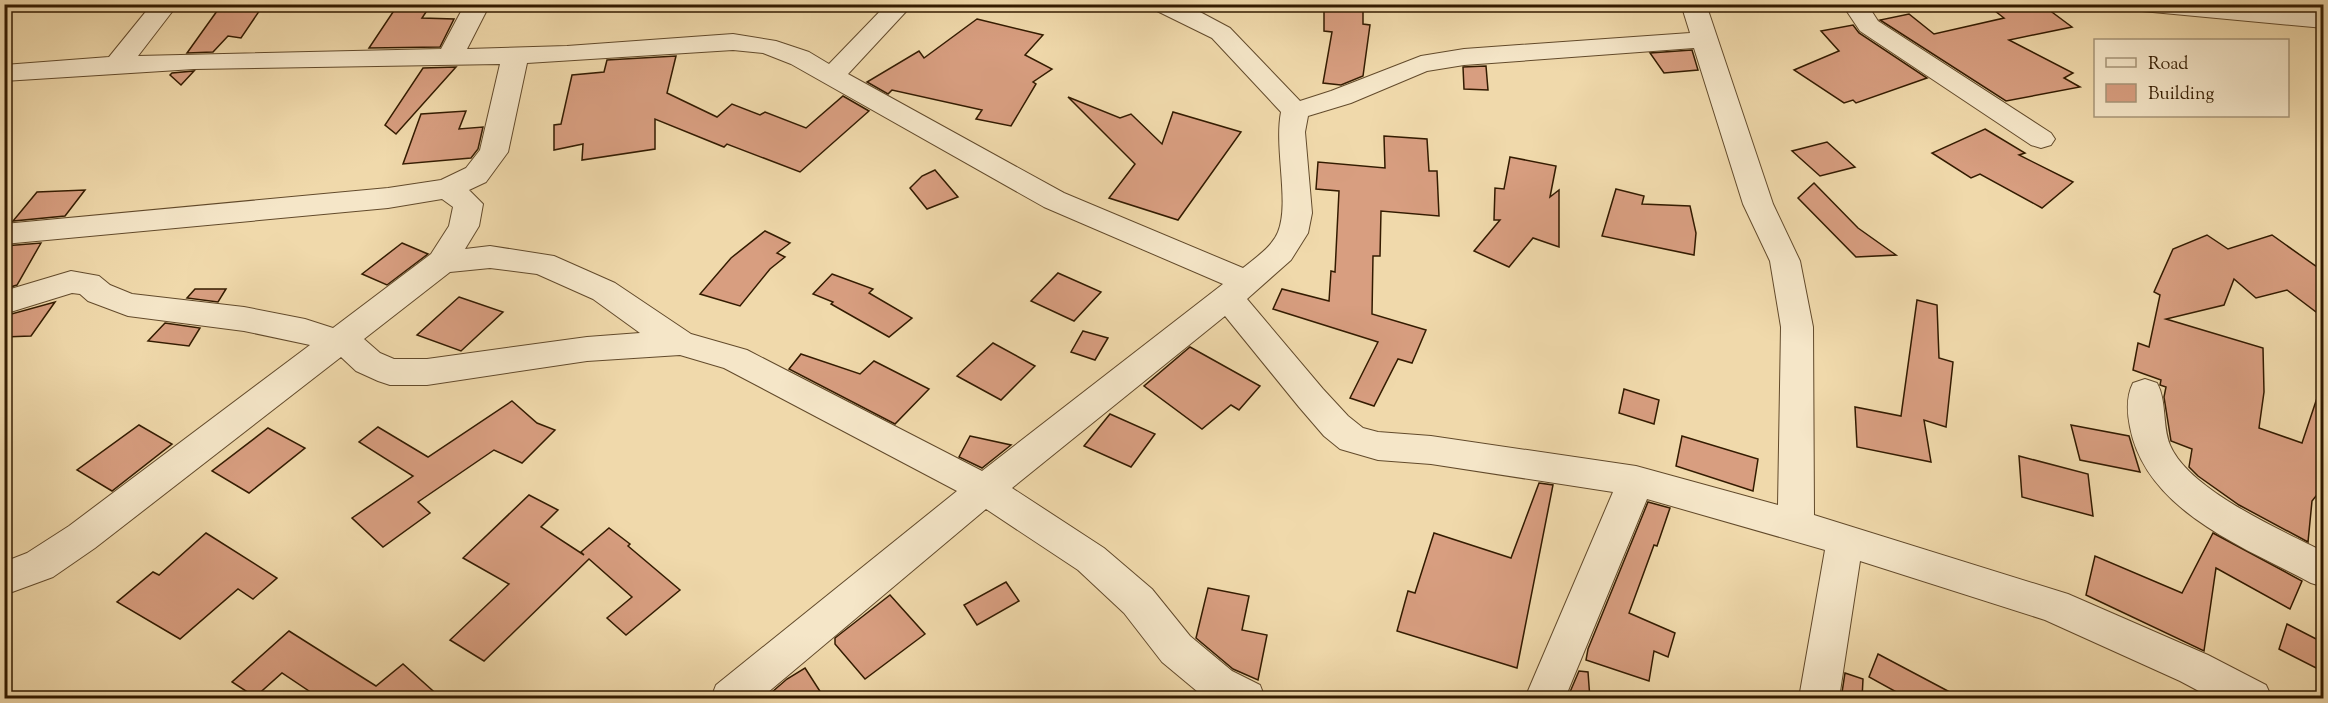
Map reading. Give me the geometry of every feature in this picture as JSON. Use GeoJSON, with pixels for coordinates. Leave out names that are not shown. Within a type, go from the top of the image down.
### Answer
{"type":"FeatureCollection","features":[{"type":"Feature","properties":{"kind":"street"},"geometry":{"type":"LineString","coordinates":[[116,66],[166,4]]}},
{"type":"Feature","properties":{"kind":"street"},"geometry":{"type":"LineString","coordinates":[[450,57],[478,4]]}},
{"type":"Feature","properties":{"kind":"street"},"geometry":{"type":"LineString","coordinates":[[832,76],[901,4]]}},
{"type":"Feature","properties":{"kind":"street"},"geometry":{"type":"LineString","coordinates":[[1162,4],[1221,33],[1296,111]]}},
{"type":"Feature","properties":{"kind":"street"},"geometry":{"type":"LineString","coordinates":[[1693,4],[1758,204],[1785,261],[1797,327],[1796,525]]}},
{"type":"Feature","properties":{"kind":"street"},"geometry":{"type":"LineString","coordinates":[[1854,4],[1869,26],[1877,32],[2041,139]]}},
{"type":"Feature","properties":{"kind":"street"},"geometry":{"type":"LineString","coordinates":[[2142,4],[2277,10],[2324,20]]}},
{"type":"Feature","properties":{"kind":"street"},"geometry":{"type":"LineString","coordinates":[[1296,111],[1341,97],[1421,64],[1464,57],[1705,39]]}},
{"type":"Feature","properties":{"kind":"street"},"geometry":{"type":"LineString","coordinates":[[4,74],[232,60],[515,56],[733,42],[767,46],[800,58],[1054,200],[1238,290],[1311,398],[1336,426],[1352,439],[1378,446],[1431,450],[1636,481],[1796,525],[2054,606],[2194,668],[2251,699]]}},
{"type":"Feature","properties":{"kind":"street"},"geometry":{"type":"LineString","coordinates":[[4,234],[388,198],[448,189],[476,175],[494,152],[515,56]]}},
{"type":"Feature","properties":{"kind":"street"},"geometry":{"type":"LineString","coordinates":[[732,699],[985,489],[1238,290],[1280,253],[1293,233],[1297,213],[1291,132],[1296,111]]}},
{"type":"Feature","properties":{"kind":"street"},"geometry":{"type":"LineString","coordinates":[[4,579],[40,565],[82,537],[335,341],[442,262],[464,226],[468,204],[448,189]]}},
{"type":"Feature","properties":{"kind":"street"},"geometry":{"type":"LineString","coordinates":[[442,262],[490,257],[543,264],[604,291],[680,343],[735,359],[985,489],[1091,560],[1138,601],[1176,649],[1218,684],[1245,699]]}},
{"type":"Feature","properties":{"kind":"street"},"geometry":{"type":"LineString","coordinates":[[4,303],[70,282],[88,284],[99,293],[128,305],[244,319],[305,331],[351,347],[368,362],[390,372],[427,372],[587,349],[680,343]]}},
{"type":"Feature","properties":{"kind":"street"},"geometry":{"type":"LineString","coordinates":[[2145,392],[2144,416],[2157,456],[2184,490],[2226,517],[2324,571]]}},
{"type":"Feature","properties":{"kind":"street"},"geometry":{"type":"LineString","coordinates":[[1545,699],[1636,481]]}},
{"type":"Feature","properties":{"kind":"street"},"geometry":{"type":"LineString","coordinates":[[1819,699],[1845,540]]}},
{"type":"Feature","properties":{"kind":"building"},"geometry":{"type":"Polygon","coordinates":[[[222,4],[264,4],[241,38],[228,36],[213,52],[187,53],[222,4]]]}},
{"type":"Feature","properties":{"kind":"building"},"geometry":{"type":"Polygon","coordinates":[[[1324,4],[1363,4],[1363,24],[1370,25],[1363,76],[1341,85],[1323,83],[1332,32],[1324,31],[1324,4]]]}},
{"type":"Feature","properties":{"kind":"building"},"geometry":{"type":"Polygon","coordinates":[[[1986,4],[2041,4],[2072,27],[2009,40],[2073,73],[2064,78],[2080,87],[2006,101],[1880,20],[1909,14],[1934,34],[2004,18],[1986,4]]]}},
{"type":"Feature","properties":{"kind":"building"},"geometry":{"type":"Polygon","coordinates":[[[397,6],[430,6],[422,18],[454,19],[440,47],[369,48],[397,6]]]}},
{"type":"Feature","properties":{"kind":"building"},"geometry":{"type":"Polygon","coordinates":[[[977,19],[1043,35],[1025,55],[1052,69],[1033,82],[1036,84],[1011,126],[976,119],[982,110],[892,90],[888,94],[867,82],[919,51],[924,58],[977,19]]]}},
{"type":"Feature","properties":{"kind":"building"},"geometry":{"type":"Polygon","coordinates":[[[1853,25],[1859,33],[1927,78],[1856,103],[1853,100],[1844,103],[1794,70],[1839,51],[1821,31],[1853,25]]]}},
{"type":"Feature","properties":{"kind":"building"},"geometry":{"type":"Polygon","coordinates":[[[1692,50],[1698,70],[1664,73],[1650,53],[1692,50]]]}},
{"type":"Feature","properties":{"kind":"building"},"geometry":{"type":"Polygon","coordinates":[[[676,56],[667,93],[717,117],[732,104],[760,115],[765,112],[806,128],[843,96],[869,111],[800,172],[727,144],[724,147],[655,119],[655,149],[582,160],[583,144],[554,150],[554,125],[561,124],[572,75],[604,72],[607,60],[676,56]]]}},
{"type":"Feature","properties":{"kind":"building"},"geometry":{"type":"Polygon","coordinates":[[[1486,66],[1488,90],[1464,89],[1463,67],[1486,66]]]}},
{"type":"Feature","properties":{"kind":"building"},"geometry":{"type":"Polygon","coordinates":[[[456,67],[396,134],[385,125],[423,68],[456,67]]]}},
{"type":"Feature","properties":{"kind":"building"},"geometry":{"type":"Polygon","coordinates":[[[194,71],[181,85],[170,75],[172,73],[194,71]]]}},
{"type":"Feature","properties":{"kind":"building"},"geometry":{"type":"Polygon","coordinates":[[[1068,97],[1120,118],[1131,114],[1162,144],[1173,112],[1241,132],[1178,220],[1109,198],[1135,164],[1068,97]]]}},
{"type":"Feature","properties":{"kind":"building"},"geometry":{"type":"Polygon","coordinates":[[[466,111],[459,129],[483,127],[478,149],[471,158],[403,164],[421,114],[466,111]]]}},
{"type":"Feature","properties":{"kind":"building"},"geometry":{"type":"Polygon","coordinates":[[[1985,129],[2025,153],[2019,155],[2073,182],[2042,208],[1980,174],[1971,178],[1932,153],[1985,129]]]}},
{"type":"Feature","properties":{"kind":"building"},"geometry":{"type":"Polygon","coordinates":[[[1384,136],[1427,139],[1429,171],[1437,171],[1439,216],[1381,211],[1380,256],[1373,256],[1372,314],[1426,330],[1412,363],[1398,359],[1374,406],[1350,398],[1378,342],[1273,309],[1282,289],[1329,301],[1331,271],[1335,272],[1339,191],[1316,189],[1318,162],[1385,168],[1384,136]]]}},
{"type":"Feature","properties":{"kind":"building"},"geometry":{"type":"Polygon","coordinates":[[[1827,142],[1855,167],[1820,176],[1792,151],[1827,142]]]}},
{"type":"Feature","properties":{"kind":"building"},"geometry":{"type":"Polygon","coordinates":[[[1510,157],[1556,166],[1550,197],[1559,190],[1559,247],[1533,238],[1509,267],[1474,251],[1500,220],[1494,220],[1495,188],[1504,189],[1510,157]]]}},
{"type":"Feature","properties":{"kind":"building"},"geometry":{"type":"Polygon","coordinates":[[[935,170],[958,197],[927,209],[910,188],[922,176],[935,170]]]}},
{"type":"Feature","properties":{"kind":"building"},"geometry":{"type":"Polygon","coordinates":[[[1814,183],[1858,228],[1896,255],[1856,257],[1798,198],[1814,183]]]}},
{"type":"Feature","properties":{"kind":"building"},"geometry":{"type":"Polygon","coordinates":[[[1616,189],[1644,196],[1642,204],[1690,206],[1696,233],[1694,255],[1602,236],[1616,189]]]}},
{"type":"Feature","properties":{"kind":"building"},"geometry":{"type":"Polygon","coordinates":[[[85,190],[65,216],[13,221],[37,192],[85,190]]]}},
{"type":"Feature","properties":{"kind":"building"},"geometry":{"type":"Polygon","coordinates":[[[765,231],[790,243],[777,253],[785,257],[770,269],[740,306],[700,294],[731,258],[765,231]]]}},
{"type":"Feature","properties":{"kind":"building"},"geometry":{"type":"Polygon","coordinates":[[[2207,235],[2228,249],[2272,235],[2324,272],[2324,318],[2287,290],[2256,298],[2234,279],[2224,305],[2166,319],[2263,348],[2264,392],[2259,428],[2302,443],[2319,392],[2324,392],[2324,486],[2312,501],[2308,542],[2239,505],[2198,476],[2189,467],[2192,449],[2171,441],[2164,397],[2166,387],[2160,385],[2161,380],[2133,370],[2138,343],[2149,347],[2160,295],[2154,292],[2173,249],[2207,235]]]}},
{"type":"Feature","properties":{"kind":"building"},"geometry":{"type":"Polygon","coordinates":[[[41,243],[17,285],[4,289],[4,246],[41,243]]]}},
{"type":"Feature","properties":{"kind":"building"},"geometry":{"type":"Polygon","coordinates":[[[402,243],[428,254],[387,285],[362,274],[402,243]]]}},
{"type":"Feature","properties":{"kind":"building"},"geometry":{"type":"Polygon","coordinates":[[[1058,273],[1101,292],[1074,321],[1031,301],[1058,273]]]}},
{"type":"Feature","properties":{"kind":"building"},"geometry":{"type":"Polygon","coordinates":[[[832,274],[873,289],[869,293],[912,318],[889,337],[831,304],[833,302],[813,294],[832,274]]]}},
{"type":"Feature","properties":{"kind":"building"},"geometry":{"type":"Polygon","coordinates":[[[195,289],[226,289],[218,302],[187,298],[195,289]]]}},
{"type":"Feature","properties":{"kind":"building"},"geometry":{"type":"Polygon","coordinates":[[[459,297],[503,312],[461,351],[417,335],[459,297]]]}},
{"type":"Feature","properties":{"kind":"building"},"geometry":{"type":"Polygon","coordinates":[[[1917,300],[1937,305],[1939,358],[1953,362],[1946,427],[1924,420],[1931,462],[1857,447],[1855,407],[1901,416],[1917,300]]]}},
{"type":"Feature","properties":{"kind":"building"},"geometry":{"type":"Polygon","coordinates":[[[55,302],[31,336],[4,337],[4,316],[55,302]]]}},
{"type":"Feature","properties":{"kind":"building"},"geometry":{"type":"Polygon","coordinates":[[[165,323],[200,328],[189,346],[148,341],[165,323]]]}},
{"type":"Feature","properties":{"kind":"building"},"geometry":{"type":"Polygon","coordinates":[[[1083,331],[1108,338],[1095,360],[1071,352],[1083,331]]]}},
{"type":"Feature","properties":{"kind":"building"},"geometry":{"type":"Polygon","coordinates":[[[993,343],[1035,366],[1001,400],[957,376],[993,343]]]}},
{"type":"Feature","properties":{"kind":"building"},"geometry":{"type":"Polygon","coordinates":[[[1190,347],[1260,386],[1239,410],[1231,405],[1202,429],[1144,386],[1190,347]]]}},
{"type":"Feature","properties":{"kind":"building"},"geometry":{"type":"Polygon","coordinates":[[[801,354],[860,374],[874,361],[929,389],[895,424],[789,369],[801,354]]]}},
{"type":"Feature","properties":{"kind":"building"},"geometry":{"type":"Polygon","coordinates":[[[1624,389],[1659,400],[1654,424],[1619,413],[1624,389]]]}},
{"type":"Feature","properties":{"kind":"building"},"geometry":{"type":"Polygon","coordinates":[[[512,401],[537,423],[555,430],[522,463],[494,450],[418,502],[430,513],[383,547],[352,518],[413,476],[359,442],[378,427],[428,457],[512,401]]]}},
{"type":"Feature","properties":{"kind":"building"},"geometry":{"type":"Polygon","coordinates":[[[1110,414],[1155,434],[1131,467],[1084,446],[1110,414]]]}},
{"type":"Feature","properties":{"kind":"building"},"geometry":{"type":"Polygon","coordinates":[[[139,425],[172,444],[112,491],[77,470],[139,425]]]}},
{"type":"Feature","properties":{"kind":"building"},"geometry":{"type":"Polygon","coordinates":[[[2071,425],[2129,436],[2140,472],[2080,460],[2071,425]]]}},
{"type":"Feature","properties":{"kind":"building"},"geometry":{"type":"Polygon","coordinates":[[[268,428],[305,448],[249,493],[212,471],[268,428]]]}},
{"type":"Feature","properties":{"kind":"building"},"geometry":{"type":"Polygon","coordinates":[[[970,436],[1011,445],[982,468],[959,457],[970,436]]]}},
{"type":"Feature","properties":{"kind":"building"},"geometry":{"type":"Polygon","coordinates":[[[1682,436],[1758,459],[1753,491],[1676,466],[1682,436]]]}},
{"type":"Feature","properties":{"kind":"building"},"geometry":{"type":"Polygon","coordinates":[[[2019,456],[2088,474],[2093,516],[2022,497],[2019,456]]]}},
{"type":"Feature","properties":{"kind":"building"},"geometry":{"type":"Polygon","coordinates":[[[1539,483],[1553,485],[1517,668],[1397,631],[1408,591],[1415,593],[1434,533],[1511,558],[1539,483]]]}},
{"type":"Feature","properties":{"kind":"building"},"geometry":{"type":"Polygon","coordinates":[[[529,495],[558,510],[541,527],[584,555],[581,552],[609,528],[680,590],[626,635],[607,618],[632,597],[589,559],[484,661],[450,640],[509,584],[463,558],[529,495]]]}},
{"type":"Feature","properties":{"kind":"building"},"geometry":{"type":"Polygon","coordinates":[[[1648,502],[1670,508],[1629,613],[1675,633],[1668,657],[1654,651],[1649,681],[1586,660],[1588,649],[1648,502]]]}},
{"type":"Feature","properties":{"kind":"building"},"geometry":{"type":"Polygon","coordinates":[[[206,533],[277,578],[253,599],[238,589],[180,639],[117,602],[153,572],[159,575],[206,533]]]}},
{"type":"Feature","properties":{"kind":"building"},"geometry":{"type":"Polygon","coordinates":[[[2213,533],[2302,581],[2290,609],[2216,568],[2204,651],[2086,595],[2095,556],[2182,593],[2213,533]]]}},
{"type":"Feature","properties":{"kind":"building"},"geometry":{"type":"Polygon","coordinates":[[[1006,582],[1019,601],[977,625],[964,605],[1006,582]]]}},
{"type":"Feature","properties":{"kind":"building"},"geometry":{"type":"Polygon","coordinates":[[[1208,588],[1249,596],[1242,630],[1267,635],[1258,680],[1233,669],[1196,638],[1208,588]]]}},
{"type":"Feature","properties":{"kind":"building"},"geometry":{"type":"Polygon","coordinates":[[[890,595],[925,634],[865,679],[835,644],[835,638],[890,595]]]}},
{"type":"Feature","properties":{"kind":"building"},"geometry":{"type":"Polygon","coordinates":[[[2287,624],[2324,643],[2324,672],[2279,649],[2287,624]]]}},
{"type":"Feature","properties":{"kind":"building"},"geometry":{"type":"Polygon","coordinates":[[[289,631],[376,686],[403,664],[442,699],[321,699],[282,673],[255,697],[232,682],[289,631]]]}},
{"type":"Feature","properties":{"kind":"building"},"geometry":{"type":"Polygon","coordinates":[[[1878,654],[1963,699],[1909,699],[1869,677],[1878,654]]]}},
{"type":"Feature","properties":{"kind":"building"},"geometry":{"type":"Polygon","coordinates":[[[805,668],[825,699],[764,699],[787,679],[805,668]]]}},
{"type":"Feature","properties":{"kind":"building"},"geometry":{"type":"Polygon","coordinates":[[[1579,671],[1588,672],[1590,699],[1567,699],[1579,671]]]}},
{"type":"Feature","properties":{"kind":"building"},"geometry":{"type":"Polygon","coordinates":[[[1845,673],[1863,679],[1862,699],[1841,699],[1845,673]]]}}]}
